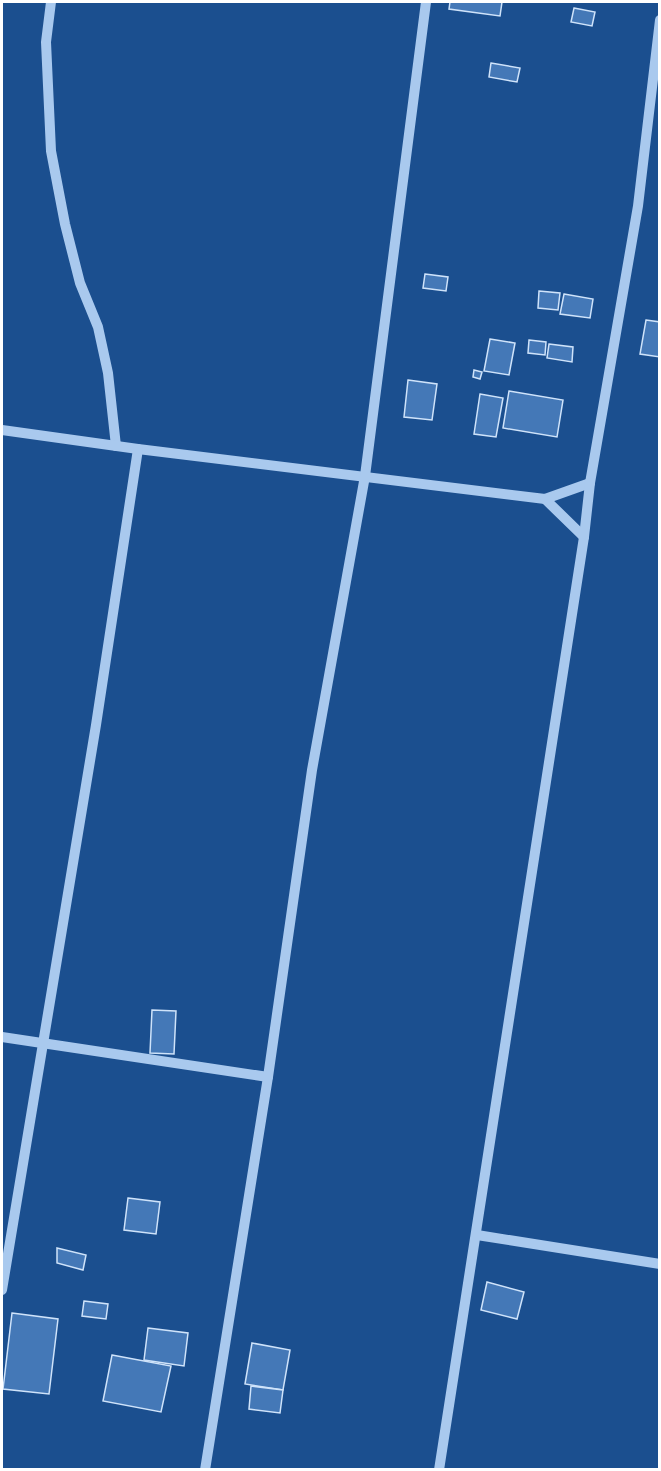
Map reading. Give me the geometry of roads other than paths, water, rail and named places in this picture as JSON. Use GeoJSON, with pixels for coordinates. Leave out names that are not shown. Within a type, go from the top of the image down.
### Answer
{"type":"FeatureCollection","features":[{"type":"Feature","properties":{"kind":"street"},"geometry":{"type":"LineString","coordinates":[[51,2],[46,42],[51,151],[65,224],[80,283],[98,327],[108,373],[116,446]]}},
{"type":"Feature","properties":{"kind":"street"},"geometry":{"type":"LineString","coordinates":[[205,1470],[268,1077],[312,770],[365,476],[426,2]]}},
{"type":"Feature","properties":{"kind":"street"},"geometry":{"type":"LineString","coordinates":[[439,1470],[584,537],[590,483],[638,206],[660,20]]}},
{"type":"Feature","properties":{"kind":"street"},"geometry":{"type":"LineString","coordinates":[[2,430],[545,499],[590,483]]}},
{"type":"Feature","properties":{"kind":"street"},"geometry":{"type":"LineString","coordinates":[[2,1290],[3,1268],[44,1043],[138,449]]}},
{"type":"Feature","properties":{"kind":"street"},"geometry":{"type":"LineString","coordinates":[[545,499],[584,537]]}},
{"type":"Feature","properties":{"kind":"street"},"geometry":{"type":"LineString","coordinates":[[2,1037],[268,1077]]}},
{"type":"Feature","properties":{"kind":"street"},"geometry":{"type":"LineString","coordinates":[[477,1235],[660,1264]]}}]}
